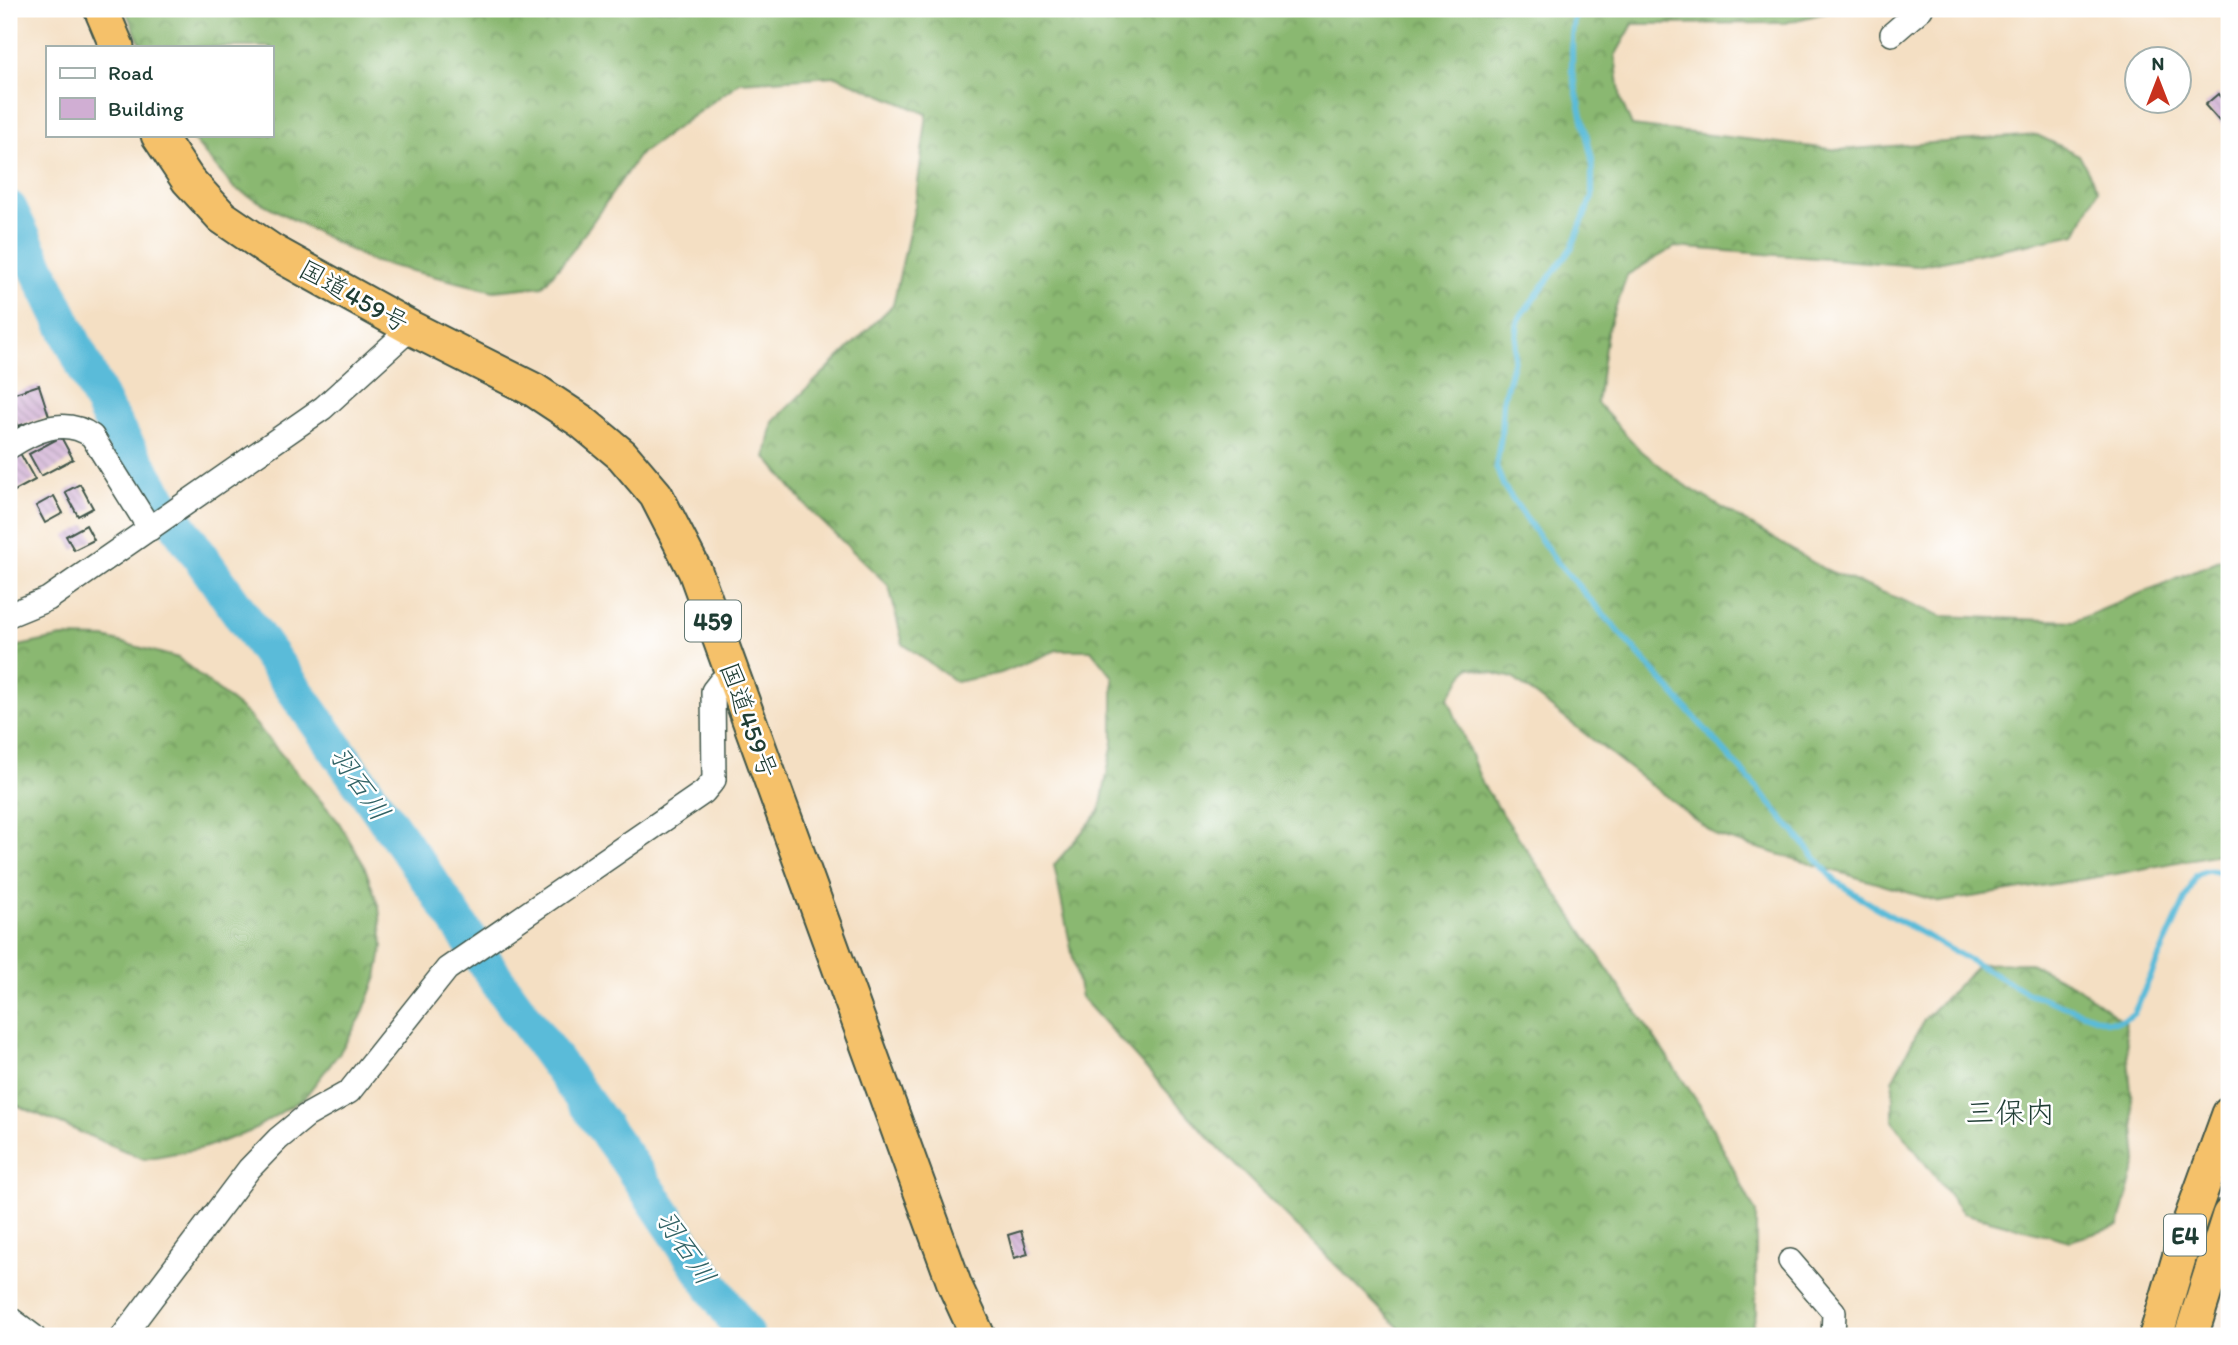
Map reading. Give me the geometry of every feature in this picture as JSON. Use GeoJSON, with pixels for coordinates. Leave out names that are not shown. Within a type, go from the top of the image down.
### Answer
{"type":"FeatureCollection","features":[{"type":"Feature","properties":{"kind":"highway"},"geometry":{"type":"LineString","coordinates":[[101,9],[117,46]]}},
{"type":"Feature","properties":{"kind":"highway","name":"国道459号"},"geometry":{"type":"LineString","coordinates":[[159,136],[188,180],[222,217],[272,251],[411,328],[534,390],[581,421],[622,455],[656,495],[695,571],[955,1286],[978,1336]]}},
{"type":"Feature","properties":{"kind":"highway"},"geometry":{"type":"LineString","coordinates":[[2225,1125],[2229,1103]]}},
{"type":"Feature","properties":{"kind":"highway","name":"E4"},"geometry":{"type":"LineString","coordinates":[[2156,1336],[2189,1224],[2225,1125]]}},
{"type":"Feature","properties":{"kind":"highway","name":"E4"},"geometry":{"type":"LineString","coordinates":[[2191,1336],[2229,1215]]}},
{"type":"Feature","properties":{"kind":"highway"},"geometry":{"type":"LineString","coordinates":[[2203,1294],[2229,1235]]}},
{"type":"Feature","properties":{"kind":"street"},"geometry":{"type":"LineString","coordinates":[[1892,34],[1921,9]]}},
{"type":"Feature","properties":{"kind":"street"},"geometry":{"type":"LineString","coordinates":[[9,615],[48,599],[323,408],[411,328]]}},
{"type":"Feature","properties":{"kind":"street"},"geometry":{"type":"LineString","coordinates":[[9,447],[33,433],[53,427],[70,426],[82,429],[92,436],[154,527]]}},
{"type":"Feature","properties":{"kind":"street"},"geometry":{"type":"LineString","coordinates":[[123,1336],[249,1170],[278,1139],[306,1116],[349,1092],[447,969],[704,792],[713,780],[713,691],[732,674]]}},
{"type":"Feature","properties":{"kind":"street"},"geometry":{"type":"LineString","coordinates":[[1790,1261],[1834,1312],[1833,1336]]}},
{"type":"Feature","properties":{"kind":"street"},"geometry":{"type":"LineString","coordinates":[[9,1318],[33,1336]]}},
{"type":"Feature","properties":{"kind":"green space"},"geometry":{"type":"Polygon","coordinates":[[[125,9],[1841,9],[1785,23],[1633,24],[1615,56],[1621,100],[1632,126],[1840,150],[2037,135],[2079,155],[2098,190],[2076,234],[1917,266],[1675,247],[1627,275],[1607,333],[1597,403],[1639,449],[1683,484],[1824,569],[1942,616],[2075,621],[2229,556],[2229,852],[2116,874],[1940,902],[1717,836],[1513,678],[1469,667],[1448,698],[1483,785],[1703,1110],[1756,1213],[1756,1313],[1750,1336],[1406,1335],[1223,1153],[1081,997],[1054,865],[1100,811],[1113,742],[1113,677],[1091,650],[1057,650],[1001,673],[956,682],[903,644],[889,586],[808,508],[766,457],[773,422],[893,305],[915,206],[927,114],[836,76],[740,82],[639,155],[573,250],[543,286],[494,291],[371,261],[234,188],[190,136],[273,136],[273,46],[142,46],[125,9]]]}},
{"type":"Feature","properties":{"kind":"green space"},"geometry":{"type":"Polygon","coordinates":[[[62,637],[105,638],[178,658],[247,714],[338,821],[364,865],[379,907],[383,946],[377,977],[361,1017],[340,1052],[304,1098],[249,1132],[203,1148],[144,1159],[9,1102],[9,648],[62,637]]]}},
{"type":"Feature","properties":{"kind":"green space"},"geometry":{"type":"Polygon","coordinates":[[[2030,963],[2076,986],[2125,1022],[2137,1162],[2119,1226],[2070,1241],[1963,1213],[1893,1121],[1893,1079],[1924,1019],[1979,964],[2030,963]]]}},
{"type":"Feature","properties":{"kind":"building"},"geometry":{"type":"Polygon","coordinates":[[[2218,94],[2229,107],[2228,131],[2205,105],[2218,94]]]}},
{"type":"Feature","properties":{"kind":"building"},"geometry":{"type":"Polygon","coordinates":[[[9,337],[15,361],[9,363],[9,337]]]}},
{"type":"Feature","properties":{"kind":"building"},"geometry":{"type":"Polygon","coordinates":[[[39,385],[49,416],[18,426],[9,395],[39,385]]]}},
{"type":"Feature","properties":{"kind":"building"},"geometry":{"type":"Polygon","coordinates":[[[61,437],[73,459],[41,476],[29,454],[61,437]]]}},
{"type":"Feature","properties":{"kind":"building"},"geometry":{"type":"Polygon","coordinates":[[[20,453],[35,480],[9,494],[9,458],[20,453]]]}},
{"type":"Feature","properties":{"kind":"building"},"geometry":{"type":"Polygon","coordinates":[[[80,484],[93,508],[78,516],[65,492],[80,484]]]}},
{"type":"Feature","properties":{"kind":"building"},"geometry":{"type":"Polygon","coordinates":[[[54,496],[63,513],[45,523],[36,506],[54,496]]]}},
{"type":"Feature","properties":{"kind":"building"},"geometry":{"type":"Polygon","coordinates":[[[86,525],[94,540],[74,550],[66,536],[86,525]]]}},
{"type":"Feature","properties":{"kind":"building"},"geometry":{"type":"Polygon","coordinates":[[[1021,1231],[1028,1254],[1014,1258],[1008,1235],[1021,1231]]]}},
{"type":"Feature","properties":{"kind":"building"},"geometry":{"type":"Polygon","coordinates":[[[1368,1332],[1388,1335],[1367,1336],[1368,1332]]]}},
{"type":"Feature","properties":{"kind":"waterway"},"geometry":{"type":"LineString","coordinates":[[1575,9],[1572,72],[1592,159],[1592,197],[1572,247],[1518,320],[1514,359],[1503,401],[1496,467],[1504,487],[1556,561],[1758,789],[1835,881],[1877,908],[2026,992],[2105,1021],[2127,1018],[2134,1013],[2196,876],[2209,871],[2229,876]]}},
{"type":"Feature","properties":{"kind":"waterway","name":"羽石川"},"geometry":{"type":"LineString","coordinates":[[9,209],[107,413],[153,490],[432,884],[496,979],[626,1158],[746,1336]]}},
{"type":"Feature","properties":{"kind":"district","name":"三保内"},"geometry":{"type":"Point","coordinates":[2010,1112]}}]}
